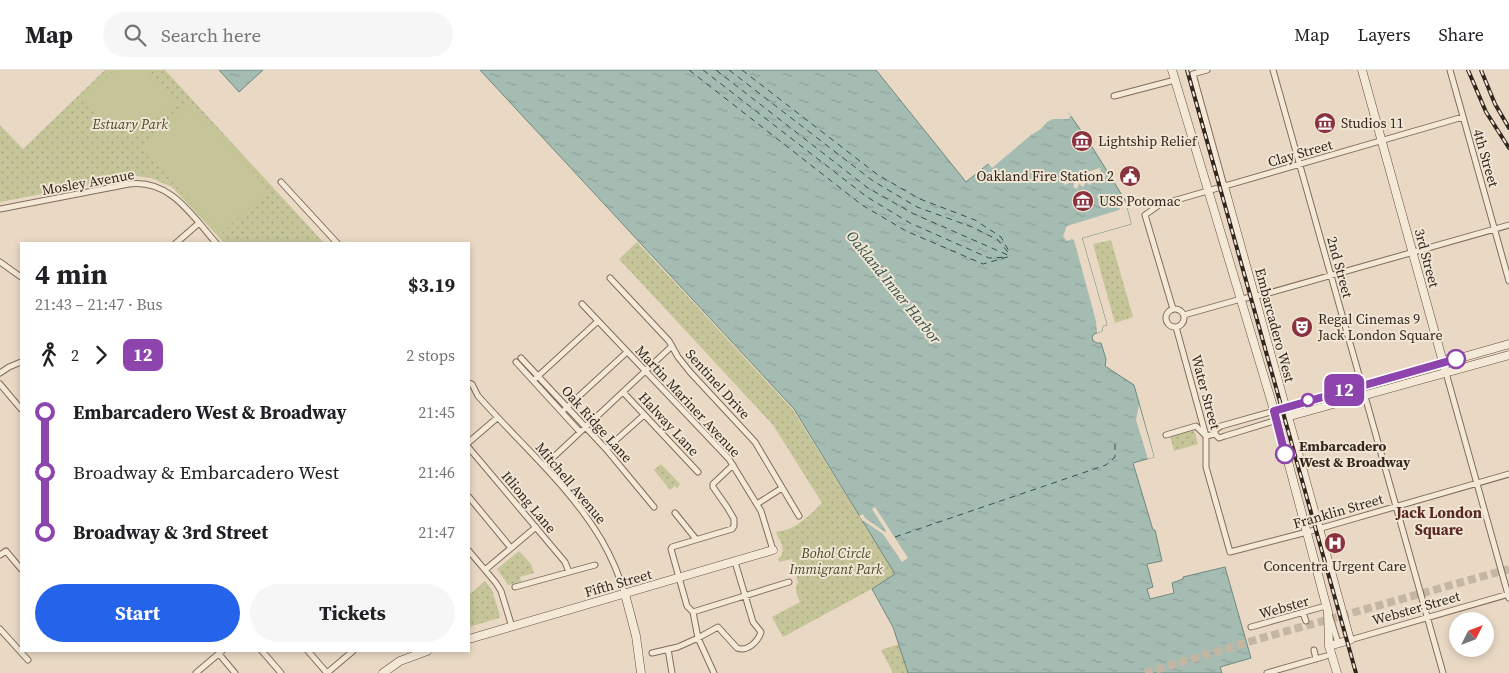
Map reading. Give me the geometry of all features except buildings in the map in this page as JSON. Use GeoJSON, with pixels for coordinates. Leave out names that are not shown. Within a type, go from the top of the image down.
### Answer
{"type":"FeatureCollection","features":[{"type":"Feature","properties":{"kind":"street","name":"Embarcadero West"},"geometry":{"type":"LineString","coordinates":[[1172,70],[1277,420],[1325,610],[1329,646],[1338,673]]}},
{"type":"Feature","properties":{"kind":"street","name":"Embarcadero West"},"geometry":{"type":"LineString","coordinates":[[1207,70],[1194,74],[1350,640]]}},
{"type":"Feature","properties":{"kind":"street","name":"2nd Street"},"geometry":{"type":"LineString","coordinates":[[1273,70],[1443,673]]}},
{"type":"Feature","properties":{"kind":"street","name":"3rd Street"},"geometry":{"type":"LineString","coordinates":[[1362,70],[1509,595]]}},
{"type":"Feature","properties":{"kind":"street","name":"4th Street"},"geometry":{"type":"LineString","coordinates":[[1450,70],[1509,281]]}},
{"type":"Feature","properties":{"kind":"street"},"geometry":{"type":"LineString","coordinates":[[1114,96],[1175,80]]}},
{"type":"Feature","properties":{"kind":"street","name":"Clay Street"},"geometry":{"type":"LineString","coordinates":[[1173,309],[1145,215],[1159,205],[1463,117]]}},
{"type":"Feature","properties":{"kind":"street"},"geometry":{"type":"LineString","coordinates":[[281,182],[336,242]]}},
{"type":"Feature","properties":{"kind":"street","name":"Mosley Avenue"},"geometry":{"type":"LineString","coordinates":[[0,209],[129,184],[144,183],[166,191],[180,202],[215,242]]}},
{"type":"Feature","properties":{"kind":"street"},"geometry":{"type":"LineString","coordinates":[[177,242],[199,223]]}},
{"type":"Feature","properties":{"kind":"street"},"geometry":{"type":"LineString","coordinates":[[1184,315],[1509,225]]}},
{"type":"Feature","properties":{"kind":"street"},"geometry":{"type":"LineString","coordinates":[[0,262],[20,276]]}},
{"type":"Feature","properties":{"kind":"street","name":"Sentinel Drive"},"geometry":{"type":"LineString","coordinates":[[610,278],[672,346],[685,367],[755,442],[799,516]]}},
{"type":"Feature","properties":{"kind":"street","name":"Martin Mariner Avenue"},"geometry":{"type":"LineString","coordinates":[[582,304],[733,465],[765,520],[773,550]]}},
{"type":"Feature","properties":{"kind":"street"},"geometry":{"type":"LineString","coordinates":[[1173,309],[1180,310],[1184,315],[1183,323],[1176,327],[1168,324],[1166,319],[1168,312],[1173,309]]}},
{"type":"Feature","properties":{"kind":"street"},"geometry":{"type":"LineString","coordinates":[[536,379],[598,321]]}},
{"type":"Feature","properties":{"kind":"street","name":"Water Street"},"geometry":{"type":"LineString","coordinates":[[1176,327],[1206,436],[1206,467],[1230,552]]}},
{"type":"Feature","properties":{"kind":"street"},"geometry":{"type":"LineString","coordinates":[[1215,434],[1215,430],[1221,426],[1509,344]]}},
{"type":"Feature","properties":{"kind":"street"},"geometry":{"type":"LineString","coordinates":[[544,466],[672,346]]}},
{"type":"Feature","properties":{"kind":"street"},"geometry":{"type":"LineString","coordinates":[[562,411],[627,352]]}},
{"type":"Feature","properties":{"kind":"street"},"geometry":{"type":"LineString","coordinates":[[1215,434],[1218,438],[1509,355]]}},
{"type":"Feature","properties":{"kind":"street","name":"Oak Ridge Lane"},"geometry":{"type":"LineString","coordinates":[[521,358],[536,379],[567,407],[582,430],[606,449],[654,507]]}},
{"type":"Feature","properties":{"kind":"street"},"geometry":{"type":"LineString","coordinates":[[0,373],[20,362]]}},
{"type":"Feature","properties":{"kind":"street"},"geometry":{"type":"LineString","coordinates":[[516,362],[536,379],[562,411],[582,430]]}},
{"type":"Feature","properties":{"kind":"street","name":"Mitchell Avenue"},"geometry":{"type":"LineString","coordinates":[[470,383],[497,418],[544,466],[594,528],[612,560],[626,594],[636,636],[641,673]]}},
{"type":"Feature","properties":{"kind":"street"},"geometry":{"type":"LineString","coordinates":[[0,384],[20,408]]}},
{"type":"Feature","properties":{"kind":"street","name":"Halway Lane"},"geometry":{"type":"LineString","coordinates":[[623,392],[698,472]]}},
{"type":"Feature","properties":{"kind":"street"},"geometry":{"type":"LineString","coordinates":[[606,449],[644,415]]}},
{"type":"Feature","properties":{"kind":"street"},"geometry":{"type":"LineString","coordinates":[[470,441],[497,418]]}},
{"type":"Feature","properties":{"kind":"street"},"geometry":{"type":"LineString","coordinates":[[1166,435],[1196,426],[1206,436],[1215,434]]}},
{"type":"Feature","properties":{"kind":"street","name":"Itliong Lane"},"geometry":{"type":"LineString","coordinates":[[470,449],[566,562],[569,572]]}},
{"type":"Feature","properties":{"kind":"street"},"geometry":{"type":"LineString","coordinates":[[714,673],[698,638],[693,612],[687,606],[671,549],[672,546],[734,526],[734,519],[713,484],[733,465]]}},
{"type":"Feature","properties":{"kind":"street","name":"Franklin Street"},"geometry":{"type":"LineString","coordinates":[[1230,552],[1306,533],[1509,474]]}},
{"type":"Feature","properties":{"kind":"street"},"geometry":{"type":"LineString","coordinates":[[757,504],[782,488]]}},
{"type":"Feature","properties":{"kind":"street"},"geometry":{"type":"LineString","coordinates":[[470,498],[512,548]]}},
{"type":"Feature","properties":{"kind":"street"},"geometry":{"type":"LineString","coordinates":[[675,513],[696,539]]}},
{"type":"Feature","properties":{"kind":"street"},"geometry":{"type":"LineString","coordinates":[[486,570],[536,527]]}},
{"type":"Feature","properties":{"kind":"street","name":"Fifth Street"},"geometry":{"type":"LineString","coordinates":[[470,639],[773,550]]}},
{"type":"Feature","properties":{"kind":"street"},"geometry":{"type":"LineString","coordinates":[[0,556],[6,551],[20,569]]}},
{"type":"Feature","properties":{"kind":"street"},"geometry":{"type":"LineString","coordinates":[[470,555],[486,570],[501,591],[512,627]]}},
{"type":"Feature","properties":{"kind":"street"},"geometry":{"type":"LineString","coordinates":[[652,653],[678,647],[718,627],[741,650],[757,640],[761,635],[761,631],[753,622],[735,562]]}},
{"type":"Feature","properties":{"kind":"street"},"geometry":{"type":"LineString","coordinates":[[515,587],[595,565]]}},
{"type":"Feature","properties":{"kind":"street"},"geometry":{"type":"LineString","coordinates":[[693,612],[789,582]]}},
{"type":"Feature","properties":{"kind":"street","name":"Webster Street"},"geometry":{"type":"LineString","coordinates":[[1329,646],[1509,595]]}},
{"type":"Feature","properties":{"kind":"street","name":"Embarcadero West"},"geometry":{"type":"LineString","coordinates":[[1325,610],[1338,643]]}},
{"type":"Feature","properties":{"kind":"street","name":"Webster"},"geometry":{"type":"LineString","coordinates":[[1251,628],[1303,613],[1325,610]]}},
{"type":"Feature","properties":{"kind":"street"},"geometry":{"type":"LineString","coordinates":[[1303,613],[1306,621]]}},
{"type":"Feature","properties":{"kind":"street"},"geometry":{"type":"LineString","coordinates":[[0,629],[20,651]]}},
{"type":"Feature","properties":{"kind":"street"},"geometry":{"type":"LineString","coordinates":[[668,649],[672,673]]}},
{"type":"Feature","properties":{"kind":"street"},"geometry":{"type":"LineString","coordinates":[[1314,650],[1316,659]]}},
{"type":"Feature","properties":{"kind":"street"},"geometry":{"type":"LineString","coordinates":[[21,652],[28,660]]}},
{"type":"Feature","properties":{"kind":"street"},"geometry":{"type":"LineString","coordinates":[[196,673],[220,652],[235,673]]}},
{"type":"Feature","properties":{"kind":"street"},"geometry":{"type":"LineString","coordinates":[[263,652],[281,673]]}},
{"type":"Feature","properties":{"kind":"street"},"geometry":{"type":"LineString","coordinates":[[309,652],[327,673],[352,652]]}},
{"type":"Feature","properties":{"kind":"street"},"geometry":{"type":"LineString","coordinates":[[383,673],[400,661],[423,652]]}},
{"type":"Feature","properties":{"kind":"street"},"geometry":{"type":"LineString","coordinates":[[1264,672],[1326,656]]}},
{"type":"Feature","properties":{"kind":"green space","name":"Estuary Park"},"geometry":{"type":"Polygon","coordinates":[[[105,70],[165,70],[323,242],[223,242],[172,187],[151,178],[137,176],[0,202],[0,125],[23,149],[105,70]]]}},
{"type":"Feature","properties":{"kind":"green space"},"geometry":{"type":"Polygon","coordinates":[[[115,70],[144,70],[176,105],[153,120],[140,124],[116,123],[104,118],[82,101],[115,70]]]}},
{"type":"Feature","properties":{"kind":"green space"},"geometry":{"type":"Polygon","coordinates":[[[188,103],[268,189],[221,234],[140,147],[188,103]]]}},
{"type":"Feature","properties":{"kind":"green space"},"geometry":{"type":"Polygon","coordinates":[[[1111,240],[1133,317],[1115,323],[1093,244],[1111,240]]]}},
{"type":"Feature","properties":{"kind":"green space","name":"Bohol Circle Immigrant Park"},"geometry":{"type":"Polygon","coordinates":[[[637,242],[793,410],[895,574],[877,586],[783,637],[772,617],[800,602],[796,592],[798,582],[792,559],[779,562],[778,559],[783,550],[776,532],[796,525],[822,503],[773,425],[619,259],[637,242]]]}},
{"type":"Feature","properties":{"kind":"green space"},"geometry":{"type":"Polygon","coordinates":[[[1194,429],[1198,444],[1174,451],[1170,436],[1194,429]]]}},
{"type":"Feature","properties":{"kind":"green space"},"geometry":{"type":"Polygon","coordinates":[[[661,464],[680,484],[677,488],[675,486],[670,490],[654,470],[661,464]]]}},
{"type":"Feature","properties":{"kind":"green space"},"geometry":{"type":"Polygon","coordinates":[[[519,551],[531,564],[534,573],[520,577],[521,582],[508,585],[497,569],[519,551]]]}},
{"type":"Feature","properties":{"kind":"green space"},"geometry":{"type":"Polygon","coordinates":[[[485,581],[492,590],[499,618],[470,627],[470,594],[485,581]]]}},
{"type":"Feature","properties":{"kind":"green space"},"geometry":{"type":"Polygon","coordinates":[[[899,644],[908,673],[893,673],[881,650],[899,644]]]}},
{"type":"Feature","properties":{"kind":"water"},"geometry":{"type":"Polygon","coordinates":[[[219,70],[263,70],[239,92],[219,70]]]}},
{"type":"Feature","properties":{"kind":"water","name":"Oakland Inner Harbor"},"geometry":{"type":"Polygon","coordinates":[[[480,70],[876,70],[966,182],[1046,117],[1068,112],[1125,200],[1131,224],[1082,238],[1107,325],[1103,326],[1102,331],[1094,334],[1092,337],[1093,341],[1101,343],[1106,359],[1105,366],[1134,385],[1154,457],[1133,463],[1153,530],[1155,530],[1162,561],[1147,564],[1153,587],[1147,589],[1150,599],[1174,593],[1172,583],[1183,579],[1183,577],[1225,567],[1251,658],[1220,667],[1222,673],[908,673],[893,627],[872,589],[895,574],[794,409],[480,70]]]}},
{"type":"Feature","properties":{"kind":"pier"},"geometry":{"type":"Polygon","coordinates":[[[1067,110],[1071,116],[1068,119],[1053,119],[1047,122],[1041,129],[1031,135],[992,168],[987,162],[1045,115],[1052,111],[1067,110]]]}},
{"type":"Feature","properties":{"kind":"pier"},"geometry":{"type":"Polygon","coordinates":[[[1100,168],[1101,172],[1106,175],[1103,181],[1099,180],[1097,183],[1093,180],[1090,185],[1086,182],[1083,187],[1079,184],[1077,189],[1073,187],[1075,181],[1064,185],[1062,179],[1100,168]]]}},
{"type":"Feature","properties":{"kind":"pier"},"geometry":{"type":"Polygon","coordinates":[[[1125,200],[1131,224],[1082,238],[1107,325],[1103,326],[1102,331],[1097,333],[1096,321],[1074,240],[1067,241],[1063,236],[1067,226],[1119,210],[1125,200]]]}},
{"type":"Feature","properties":{"kind":"pier"},"geometry":{"type":"Polygon","coordinates":[[[1139,405],[1154,457],[1148,459],[1136,420],[1139,405]]]}},
{"type":"Feature","properties":{"kind":"pier"},"geometry":{"type":"Polygon","coordinates":[[[875,507],[908,558],[902,562],[883,534],[863,521],[859,516],[863,514],[865,518],[885,532],[872,509],[875,507]]]}},
{"type":"Feature","properties":{"kind":"ferry route"},"geometry":{"type":"LineString","coordinates":[[689,70],[862,205],[906,231],[983,264],[1011,256]]}},
{"type":"Feature","properties":{"kind":"ferry route"},"geometry":{"type":"LineString","coordinates":[[703,70],[867,197],[910,223],[989,258],[1008,257]]}},
{"type":"Feature","properties":{"kind":"ferry route"},"geometry":{"type":"LineString","coordinates":[[716,70],[868,188],[914,214],[1010,256]]}},
{"type":"Feature","properties":{"kind":"ferry route"},"geometry":{"type":"LineString","coordinates":[[729,70],[873,181],[917,207],[972,227],[998,240],[1011,256]]}},
{"type":"Feature","properties":{"kind":"ferry route"},"geometry":{"type":"LineString","coordinates":[[742,70],[878,175],[920,199],[975,220],[1001,237],[1010,253]]}},
{"type":"Feature","properties":{"kind":"ferry route"},"geometry":{"type":"LineString","coordinates":[[895,537],[1106,465],[1115,457],[1115,444]]}},
{"type":"Feature","properties":{"kind":"tunnel"},"geometry":{"type":"LineString","coordinates":[[1145,673],[1255,640],[1509,569]]}},
{"type":"Feature","properties":{"kind":"railway"},"geometry":{"type":"LineString","coordinates":[[1187,70],[1356,673]]}},
{"type":"Feature","properties":{"kind":"railway"},"geometry":{"type":"LineString","coordinates":[[1468,70],[1486,112],[1509,148]]}},
{"type":"Feature","properties":{"kind":"railway"},"geometry":{"type":"LineString","coordinates":[[1481,70],[1495,104],[1509,128]]}},
{"type":"Feature","properties":{"kind":"bus line","name":"12"},"geometry":{"type":"LineString","coordinates":[[1285,454],[1274,411],[1456,359]]}},
{"type":"Feature","properties":{"kind":"place","name":"Studios 11"},"geometry":{"type":"Point","coordinates":[1325,123]}},
{"type":"Feature","properties":{"kind":"place","name":"Lightship Relief"},"geometry":{"type":"Point","coordinates":[1082,141]}},
{"type":"Feature","properties":{"kind":"place","name":"Oakland Fire Station 2"},"geometry":{"type":"Point","coordinates":[1130,176]}},
{"type":"Feature","properties":{"kind":"place","name":"USS Potomac"},"geometry":{"type":"Point","coordinates":[1083,201]}},
{"type":"Feature","properties":{"kind":"place","name":"Regal Cinemas 9 Jack London Square"},"geometry":{"type":"Point","coordinates":[1302,327]}},
{"type":"Feature","properties":{"kind":"place","name":"Embarcadero West & Broadway"},"geometry":{"type":"Point","coordinates":[1285,454]}},
{"type":"Feature","properties":{"kind":"place","name":"Concentra Urgent Care"},"geometry":{"type":"Point","coordinates":[1335,543]}},
{"type":"Feature","properties":{"kind":"district","name":"Jack London Square"},"geometry":{"type":"Point","coordinates":[1439,520]}}]}
